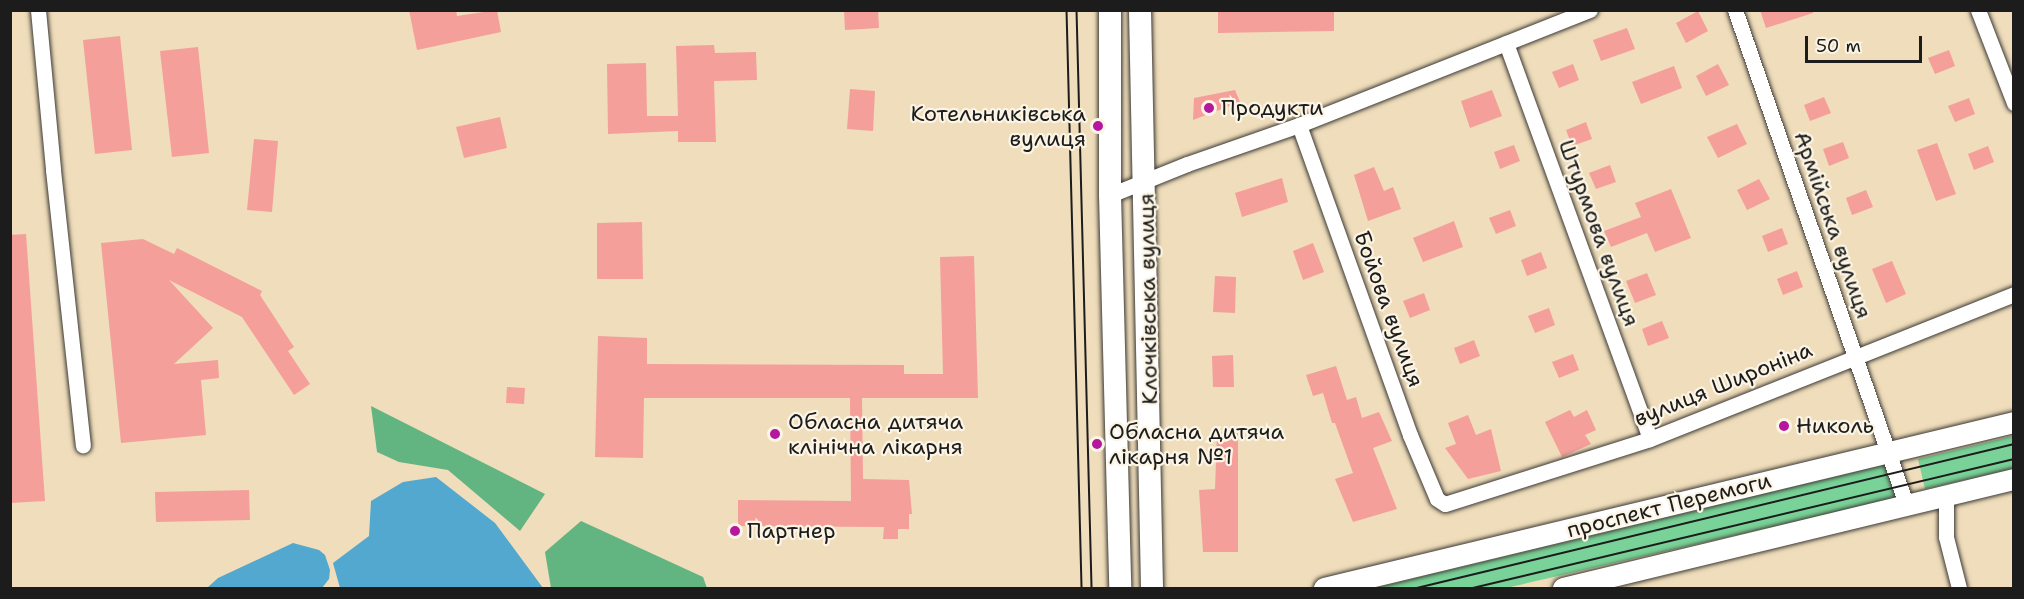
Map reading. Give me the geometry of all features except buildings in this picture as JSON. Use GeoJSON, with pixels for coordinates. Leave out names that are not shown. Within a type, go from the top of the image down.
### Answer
{"type":"FeatureCollection","features":[{"type":"Feature","properties":{"kind":"main road","name":"Клочківська вулиця"},"geometry":{"type":"LineString","coordinates":[[1110,10],[1110,195],[1120,588]]}},
{"type":"Feature","properties":{"kind":"main road","name":"Клочківська вулиця"},"geometry":{"type":"LineString","coordinates":[[1140,10],[1146,182],[1152,588]]}},
{"type":"Feature","properties":{"kind":"main road","name":"проспект Перемоги"},"geometry":{"type":"LineString","coordinates":[[1324,588],[2013,422]]}},
{"type":"Feature","properties":{"kind":"main road"},"geometry":{"type":"LineString","coordinates":[[1563,588],[2013,479]]}},
{"type":"Feature","properties":{"kind":"street"},"geometry":{"type":"LineString","coordinates":[[38,10],[83,445]]}},
{"type":"Feature","properties":{"kind":"street"},"geometry":{"type":"LineString","coordinates":[[1110,195],[1299,125],[1590,10]]}},
{"type":"Feature","properties":{"kind":"street","name":"Армійська вулиця"},"geometry":{"type":"LineString","coordinates":[[1735,10],[1890,452],[1906,504]]}},
{"type":"Feature","properties":{"kind":"street"},"geometry":{"type":"LineString","coordinates":[[1978,10],[2013,103]]}},
{"type":"Feature","properties":{"kind":"street","name":"Штурмова вулиця"},"geometry":{"type":"LineString","coordinates":[[1506,44],[1650,438]]}},
{"type":"Feature","properties":{"kind":"street","name":"Бойова вулиця"},"geometry":{"type":"LineString","coordinates":[[1299,125],[1410,435],[1437,499],[1444,504]]}},
{"type":"Feature","properties":{"kind":"street","name":"вулиця Широніна"},"geometry":{"type":"LineString","coordinates":[[1444,504],[1650,438],[2013,294]]}},
{"type":"Feature","properties":{"kind":"street"},"geometry":{"type":"LineString","coordinates":[[1946,496],[1946,537],[1959,588]]}},
{"type":"Feature","properties":{"kind":"green space"},"geometry":{"type":"Polygon","coordinates":[[[371,406],[545,494],[520,531],[448,470],[399,462],[377,452],[371,406]]]}},
{"type":"Feature","properties":{"kind":"green space"},"geometry":{"type":"Polygon","coordinates":[[[2013,436],[2013,469],[1925,489],[1918,459],[2013,436]]]}},
{"type":"Feature","properties":{"kind":"green space"},"geometry":{"type":"Polygon","coordinates":[[[1888,464],[1897,498],[1506,588],[1375,588],[1888,464]]]}},
{"type":"Feature","properties":{"kind":"green space"},"geometry":{"type":"Polygon","coordinates":[[[581,521],[703,577],[707,588],[551,588],[545,552],[581,521]]]}},
{"type":"Feature","properties":{"kind":"water"},"geometry":{"type":"Polygon","coordinates":[[[436,477],[495,523],[543,588],[340,588],[333,563],[369,536],[371,501],[403,482],[436,477]]]}},
{"type":"Feature","properties":{"kind":"water"},"geometry":{"type":"Polygon","coordinates":[[[293,543],[319,550],[325,555],[330,570],[329,579],[322,588],[207,588],[218,578],[293,543]]]}},
{"type":"Feature","properties":{"kind":"tram line"},"geometry":{"type":"LineString","coordinates":[[1067,10],[1082,588]]}},
{"type":"Feature","properties":{"kind":"tram line"},"geometry":{"type":"LineString","coordinates":[[1077,10],[1092,588]]}},
{"type":"Feature","properties":{"kind":"tram line"},"geometry":{"type":"LineString","coordinates":[[1417,588],[2014,444]]}},
{"type":"Feature","properties":{"kind":"tram line"},"geometry":{"type":"LineString","coordinates":[[1473,588],[2014,459]]}},
{"type":"Feature","properties":{"kind":"place","name":"Продукти"},"geometry":{"type":"Point","coordinates":[1209,108]}},
{"type":"Feature","properties":{"kind":"place","name":"Котельниківська вулиця"},"geometry":{"type":"Point","coordinates":[1098,126]}},
{"type":"Feature","properties":{"kind":"place","name":"Николь"},"geometry":{"type":"Point","coordinates":[1784,426]}},
{"type":"Feature","properties":{"kind":"place","name":"Обласна дитяча клінічна лікарня"},"geometry":{"type":"Point","coordinates":[775,434]}},
{"type":"Feature","properties":{"kind":"place","name":"Обласна дитяча лікарня №1"},"geometry":{"type":"Point","coordinates":[1097,444]}},
{"type":"Feature","properties":{"kind":"place","name":"Партнер"},"geometry":{"type":"Point","coordinates":[735,531]}}]}
